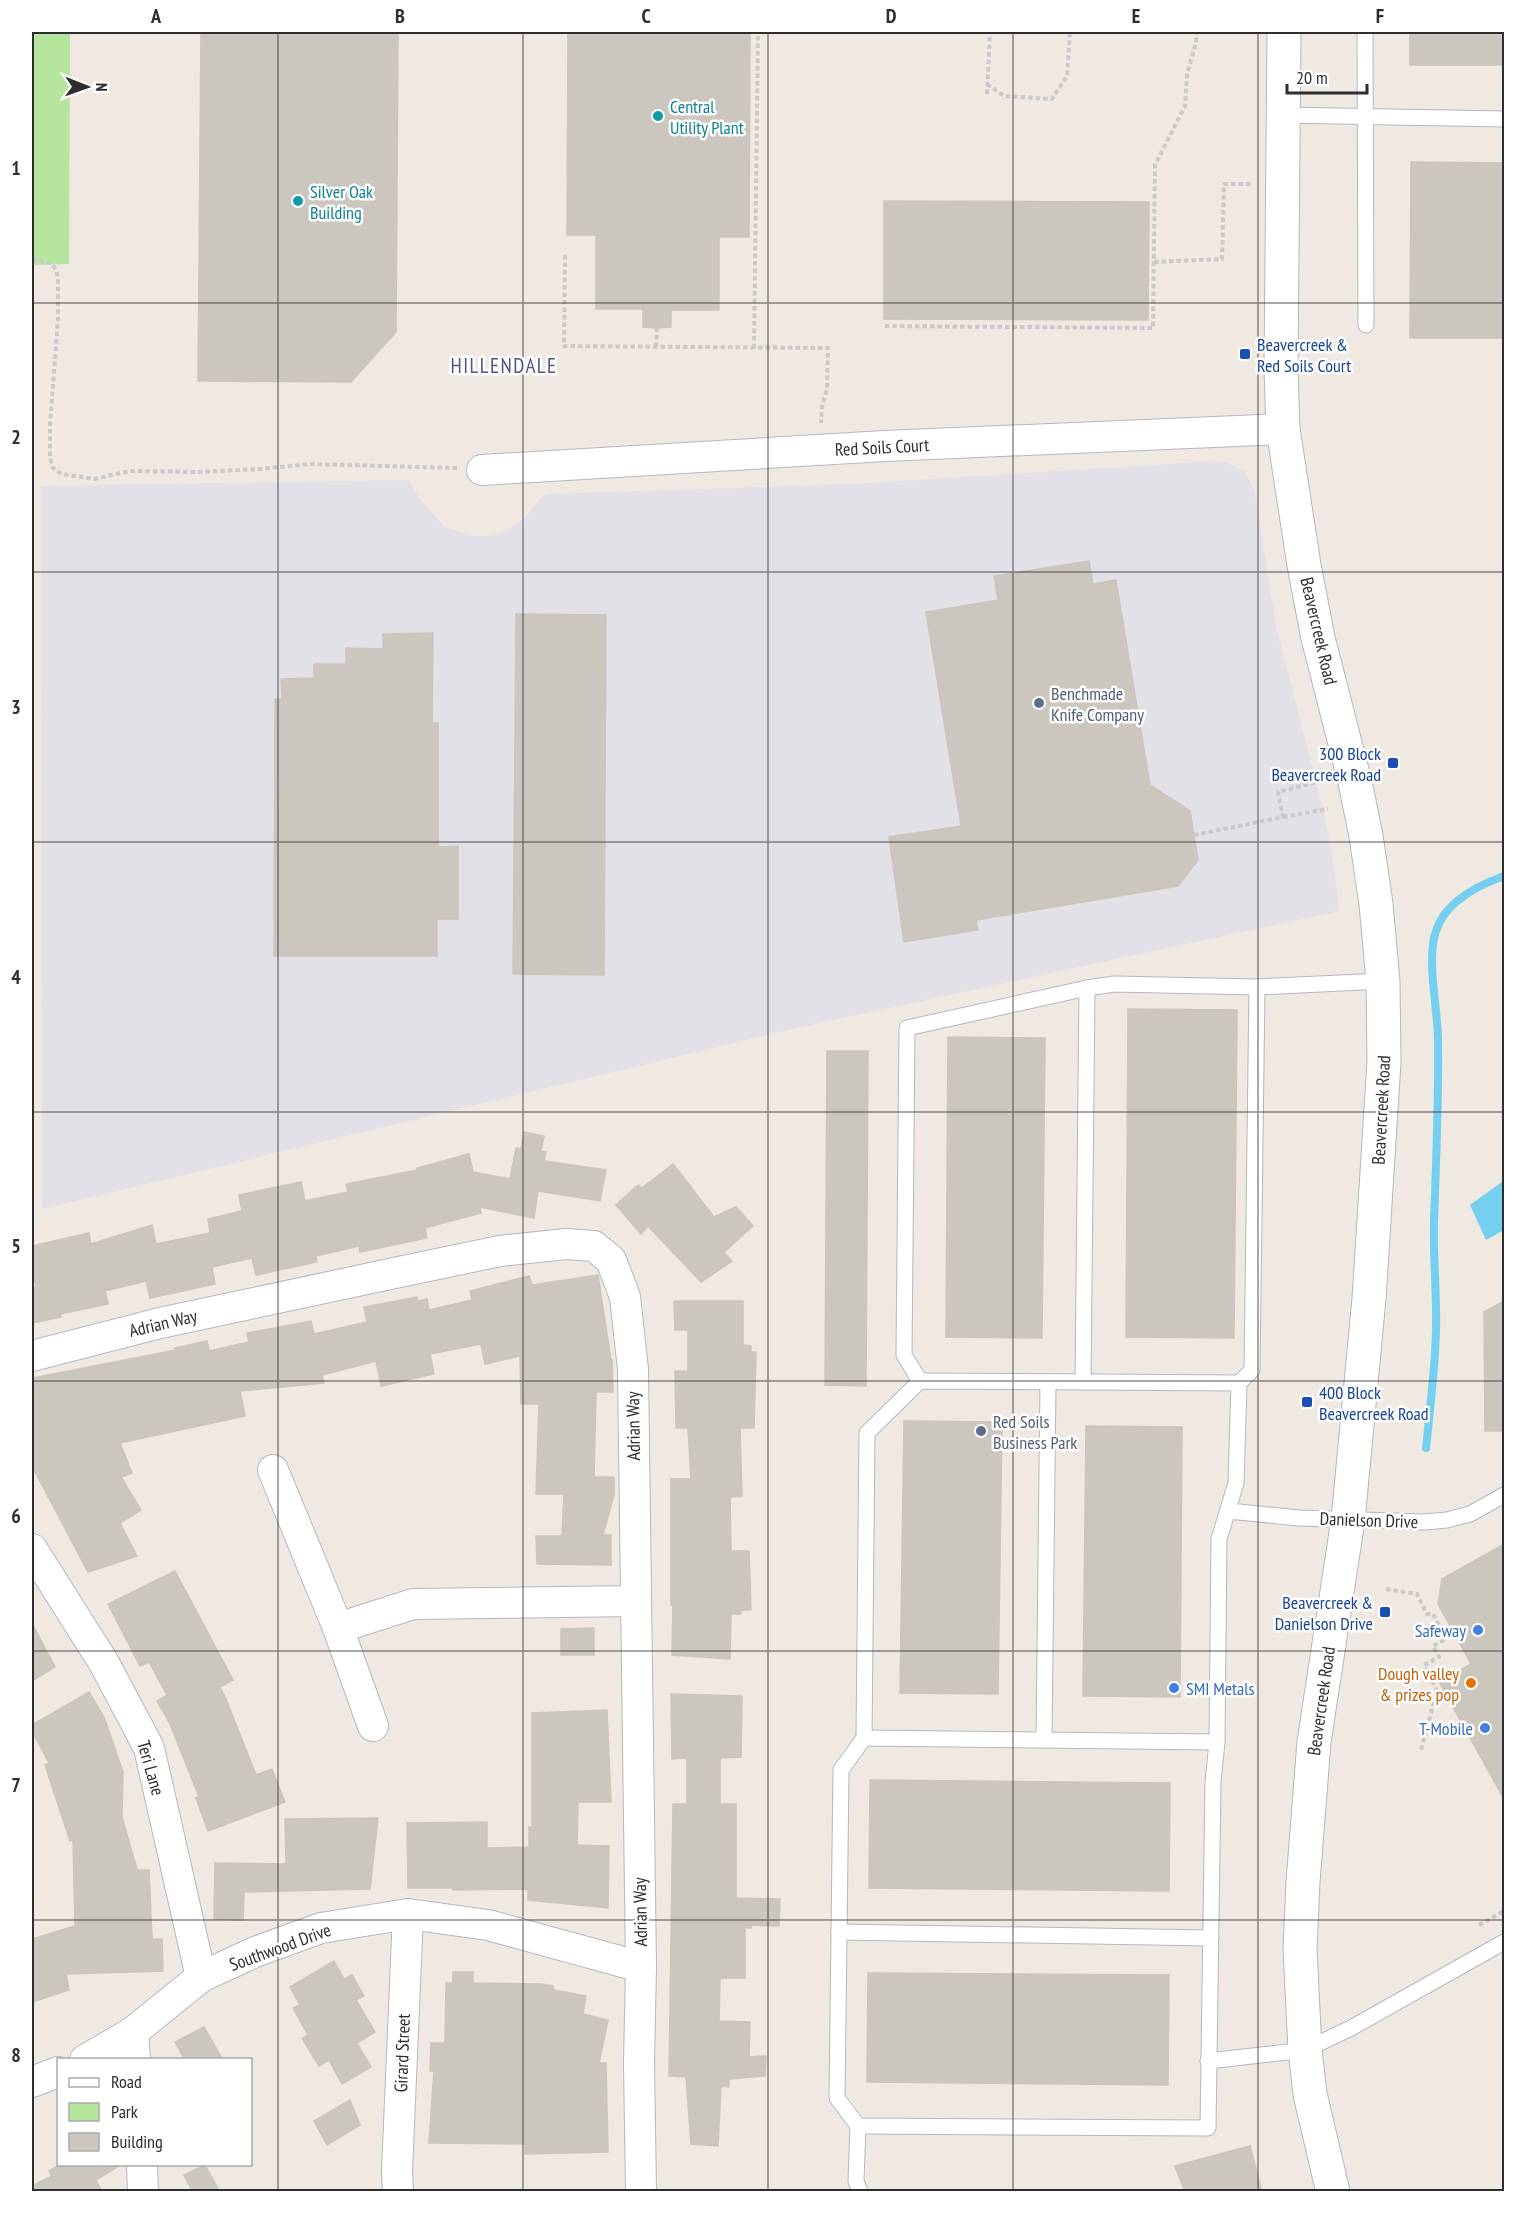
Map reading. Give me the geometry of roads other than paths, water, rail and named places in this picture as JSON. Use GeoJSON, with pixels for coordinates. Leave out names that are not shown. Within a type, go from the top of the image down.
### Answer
{"type":"FeatureCollection","features":[{"type":"Feature","properties":{"kind":"main road","name":"Beavercreek Road"},"geometry":{"type":"LineString","coordinates":[[1284,32],[1281,358],[1283,429],[1318,638],[1355,782],[1366,836],[1376,904],[1383,981],[1384,1062],[1369,1299],[1348,1520],[1314,1742],[1306,1821],[1300,1949],[1305,2050],[1310,2094],[1333,2192]]}},
{"type":"Feature","properties":{"kind":"street","name":"Red Soils Court"},"geometry":{"type":"LineString","coordinates":[[482,470],[885,446],[1283,429]]}},
{"type":"Feature","properties":{"kind":"street","name":"Adrian Way"},"geometry":{"type":"LineString","coordinates":[[32,1356],[160,1323],[500,1251],[566,1244],[594,1246],[611,1260],[625,1297],[633,1369],[641,1967],[639,2063],[641,2192]]}},
{"type":"Feature","properties":{"kind":"street"},"geometry":{"type":"LineString","coordinates":[[273,1470],[338,1628],[373,1726]]}},
{"type":"Feature","properties":{"kind":"street","name":"Teri Lane"},"geometry":{"type":"LineString","coordinates":[[34,1561],[104,1663],[148,1748],[201,1977]]}},
{"type":"Feature","properties":{"kind":"street"},"geometry":{"type":"LineString","coordinates":[[338,1628],[413,1604],[636,1601]]}},
{"type":"Feature","properties":{"kind":"street","name":"Southwood Drive"},"geometry":{"type":"LineString","coordinates":[[92,2058],[134,2046],[201,1977],[255,1952],[321,1928],[408,1914],[488,1925],[641,1967]]}},
{"type":"Feature","properties":{"kind":"street","name":"Girard Street"},"geometry":{"type":"LineString","coordinates":[[398,2192],[408,1914]]}},
{"type":"Feature","properties":{"kind":"street"},"geometry":{"type":"LineString","coordinates":[[32,2082],[57,2072]]}},
{"type":"Feature","properties":{"kind":"street"},"geometry":{"type":"LineString","coordinates":[[142,2166],[144,2192]]}},
{"type":"Feature","properties":{"kind":"lane"},"geometry":{"type":"LineString","coordinates":[[1365,32],[1366,325]]}},
{"type":"Feature","properties":{"kind":"lane"},"geometry":{"type":"LineString","coordinates":[[1283,115],[1504,119]]}},
{"type":"Feature","properties":{"kind":"lane"},"geometry":{"type":"LineString","coordinates":[[920,1381],[904,1355],[907,1028],[1114,984],[1257,987],[1383,981]]}},
{"type":"Feature","properties":{"kind":"lane"},"geometry":{"type":"LineString","coordinates":[[858,2126],[1208,2128],[1219,1539],[1236,1483],[1239,1383],[1252,1370],[1257,987]]}},
{"type":"Feature","properties":{"kind":"lane"},"geometry":{"type":"LineString","coordinates":[[1083,1382],[1087,988]]}},
{"type":"Feature","properties":{"kind":"lane"},"geometry":{"type":"LineString","coordinates":[[860,2192],[856,2181],[858,2126],[837,2097],[841,1770],[864,1738],[867,1433],[920,1381],[1239,1383]]}},
{"type":"Feature","properties":{"kind":"lane"},"geometry":{"type":"LineString","coordinates":[[1044,1740],[1048,1382]]}},
{"type":"Feature","properties":{"kind":"lane","name":"Danielson Drive"},"geometry":{"type":"LineString","coordinates":[[1228,1510],[1299,1518],[1424,1522],[1470,1514],[1504,1495]]}},
{"type":"Feature","properties":{"kind":"lane"},"geometry":{"type":"LineString","coordinates":[[864,1738],[1217,1742]]}},
{"type":"Feature","properties":{"kind":"lane"},"geometry":{"type":"LineString","coordinates":[[839,1932],[1210,1938]]}},
{"type":"Feature","properties":{"kind":"lane"},"geometry":{"type":"LineString","coordinates":[[1208,2061],[1305,2050],[1351,2028],[1504,1942]]}},
{"type":"Feature","properties":{"kind":"water"},"geometry":{"type":"Polygon","coordinates":[[[1502,1182],[1504,1230],[1486,1240],[1470,1205],[1502,1182]]]}},
{"type":"Feature","properties":{"kind":"waterway"},"geometry":{"type":"LineString","coordinates":[[1426,1448],[1436,1331],[1434,1236],[1438,1028],[1432,970],[1433,943],[1440,921],[1455,903],[1484,884],[1504,876]]}},
{"type":"Feature","properties":{"kind":"place","name":"Central Utility Plant"},"geometry":{"type":"Point","coordinates":[658,116]}},
{"type":"Feature","properties":{"kind":"place","name":"Silver Oak Building"},"geometry":{"type":"Point","coordinates":[298,201]}},
{"type":"Feature","properties":{"kind":"place","name":"Beavercreek & Red Soils Court"},"geometry":{"type":"Point","coordinates":[1245,354]}},
{"type":"Feature","properties":{"kind":"place","name":"Benchmade Knife Company"},"geometry":{"type":"Point","coordinates":[1039,703]}},
{"type":"Feature","properties":{"kind":"place","name":"300 Block Beavercreek Road"},"geometry":{"type":"Point","coordinates":[1393,763]}},
{"type":"Feature","properties":{"kind":"place","name":"400 Block Beavercreek Road"},"geometry":{"type":"Point","coordinates":[1307,1402]}},
{"type":"Feature","properties":{"kind":"place","name":"Red Soils Business Park"},"geometry":{"type":"Point","coordinates":[981,1431]}},
{"type":"Feature","properties":{"kind":"place","name":"Beavercreek & Danielson Drive"},"geometry":{"type":"Point","coordinates":[1385,1612]}},
{"type":"Feature","properties":{"kind":"place","name":"Safeway"},"geometry":{"type":"Point","coordinates":[1478,1630]}},
{"type":"Feature","properties":{"kind":"place","name":"Dough valley & prizes pop"},"geometry":{"type":"Point","coordinates":[1471,1683]}},
{"type":"Feature","properties":{"kind":"place","name":"SMI Metals"},"geometry":{"type":"Point","coordinates":[1174,1688]}},
{"type":"Feature","properties":{"kind":"place","name":"T-Mobile"},"geometry":{"type":"Point","coordinates":[1485,1728]}},
{"type":"Feature","properties":{"kind":"district","name":"HILLENDALE"},"geometry":{"type":"Point","coordinates":[504,365]}}]}
